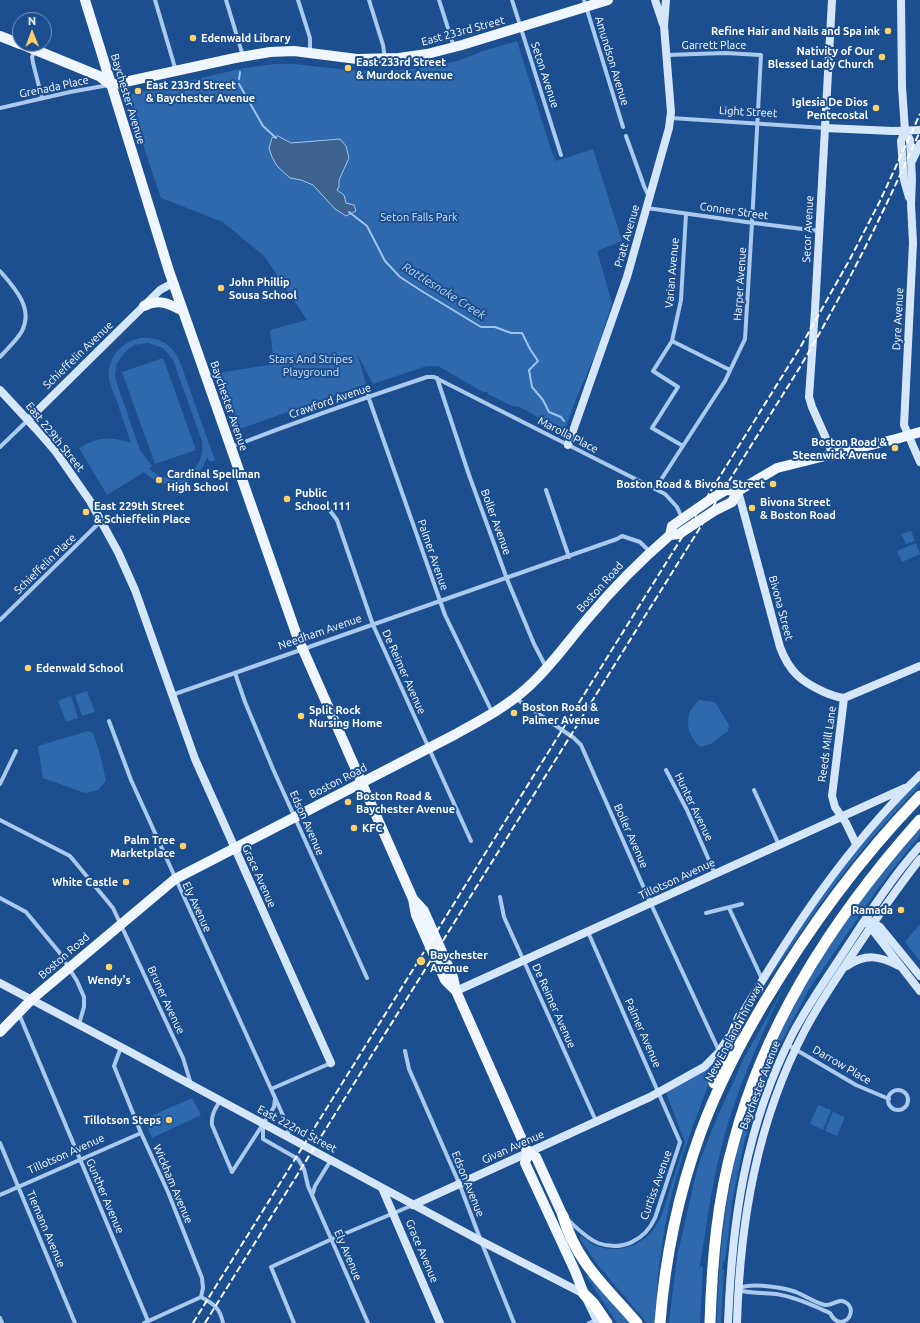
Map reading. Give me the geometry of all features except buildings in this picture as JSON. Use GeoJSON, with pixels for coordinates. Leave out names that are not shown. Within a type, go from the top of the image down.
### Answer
{"type":"FeatureCollection","features":[{"type":"Feature","properties":{"kind":"highway","name":"New England Thruway"},"geometry":{"type":"LineString","coordinates":[[660,1323],[666,1269],[679,1205],[701,1133],[721,1082],[756,1016],[784,969],[808,934],[846,882],[920,796]]}},
{"type":"Feature","properties":{"kind":"highway"},"geometry":{"type":"LineString","coordinates":[[710,1323],[716,1236],[725,1178],[740,1120],[762,1059],[785,1010],[830,936],[867,884],[920,820]]}},
{"type":"Feature","properties":{"kind":"highway"},"geometry":{"type":"LineString","coordinates":[[691,1163],[694,1137],[740,1017]]}},
{"type":"Feature","properties":{"kind":"highway"},"geometry":{"type":"LineString","coordinates":[[563,1216],[568,1233],[589,1268],[636,1323]]}},
{"type":"Feature","properties":{"kind":"highway"},"geometry":{"type":"LineString","coordinates":[[584,1294],[594,1304],[597,1322]]}},
{"type":"Feature","properties":{"kind":"main road","name":"Baychester Avenue"},"geometry":{"type":"LineString","coordinates":[[85,0],[173,283],[302,650],[413,899],[416,915],[430,948],[445,980],[456,991],[528,1153],[526,1163],[584,1294]]}},
{"type":"Feature","properties":{"kind":"main road","name":"East 233rd Street"},"geometry":{"type":"LineString","coordinates":[[111,85],[243,56],[276,51],[310,53],[350,58],[385,58],[420,55],[454,48],[585,4],[608,0]]}},
{"type":"Feature","properties":{"kind":"main road"},"geometry":{"type":"LineString","coordinates":[[0,36],[12,41]]}},
{"type":"Feature","properties":{"kind":"main road"},"geometry":{"type":"LineString","coordinates":[[40,52],[99,76],[111,85]]}},
{"type":"Feature","properties":{"kind":"main road"},"geometry":{"type":"LineString","coordinates":[[144,306],[152,303],[165,302],[183,311]]}},
{"type":"Feature","properties":{"kind":"main road","name":"Boston Road"},"geometry":{"type":"LineString","coordinates":[[670,535],[672,526],[726,490],[738,490],[777,468],[920,432]]}},
{"type":"Feature","properties":{"kind":"main road","name":"Boston Road"},"geometry":{"type":"LineString","coordinates":[[0,1032],[31,1000],[175,879],[493,714],[515,698],[547,668],[588,617],[614,588],[650,552],[670,535],[679,534],[714,511],[732,502],[738,490]]}},
{"type":"Feature","properties":{"kind":"main road","name":"Baychester Avenue"},"geometry":{"type":"LineString","coordinates":[[528,1153],[536,1157],[563,1216]]}},
{"type":"Feature","properties":{"kind":"street"},"geometry":{"type":"LineString","coordinates":[[155,0],[176,71]]}},
{"type":"Feature","properties":{"kind":"street"},"geometry":{"type":"LineString","coordinates":[[226,0],[243,56]]}},
{"type":"Feature","properties":{"kind":"street"},"geometry":{"type":"LineString","coordinates":[[298,0],[310,40],[310,53]]}},
{"type":"Feature","properties":{"kind":"street"},"geometry":{"type":"LineString","coordinates":[[369,0],[383,45],[385,58]]}},
{"type":"Feature","properties":{"kind":"street"},"geometry":{"type":"LineString","coordinates":[[439,0],[454,48]]}},
{"type":"Feature","properties":{"kind":"street","name":"Seton Avenue"},"geometry":{"type":"LineString","coordinates":[[512,0],[561,154]]}},
{"type":"Feature","properties":{"kind":"street","name":"Pratt Avenue"},"geometry":{"type":"LineString","coordinates":[[655,0],[664,26]]}},
{"type":"Feature","properties":{"kind":"street","name":"Pratt Avenue"},"geometry":{"type":"LineString","coordinates":[[568,445],[627,277],[669,128],[671,118],[664,26],[666,0]]}},
{"type":"Feature","properties":{"kind":"street","name":"Secor Avenue"},"geometry":{"type":"LineString","coordinates":[[832,0],[809,396],[812,407],[833,454]]}},
{"type":"Feature","properties":{"kind":"street","name":"Dyre Avenue"},"geometry":{"type":"LineString","coordinates":[[901,0],[902,87],[905,131],[910,140],[912,179],[911,204]]}},
{"type":"Feature","properties":{"kind":"street","name":"Amundson Avenue"},"geometry":{"type":"LineString","coordinates":[[585,4],[623,127]]}},
{"type":"Feature","properties":{"kind":"street"},"geometry":{"type":"LineString","coordinates":[[34,52],[32,57],[33,63],[42,98]]}},
{"type":"Feature","properties":{"kind":"street","name":"Garrett Place"},"geometry":{"type":"LineString","coordinates":[[667,55],[719,53],[761,55]]}},
{"type":"Feature","properties":{"kind":"street","name":"Harper Avenue"},"geometry":{"type":"LineString","coordinates":[[656,489],[725,381],[743,345],[746,333],[761,55]]}},
{"type":"Feature","properties":{"kind":"street","name":"Grenada Place"},"geometry":{"type":"LineString","coordinates":[[0,108],[89,88],[111,85]]}},
{"type":"Feature","properties":{"kind":"street","name":"Light Street"},"geometry":{"type":"LineString","coordinates":[[671,118],[825,128],[905,131],[920,130]]}},
{"type":"Feature","properties":{"kind":"street","name":"Dyre Avenue"},"geometry":{"type":"LineString","coordinates":[[905,131],[901,141],[904,180],[911,204],[916,244],[904,425],[920,462]]}},
{"type":"Feature","properties":{"kind":"street"},"geometry":{"type":"LineString","coordinates":[[626,136],[649,197]]}},
{"type":"Feature","properties":{"kind":"street"},"geometry":{"type":"LineString","coordinates":[[911,164],[920,144]]}},
{"type":"Feature","properties":{"kind":"street","name":"Conner Street"},"geometry":{"type":"LineString","coordinates":[[647,208],[819,231]]}},
{"type":"Feature","properties":{"kind":"street","name":"Varian Avenue"},"geometry":{"type":"LineString","coordinates":[[672,342],[681,300],[686,214]]}},
{"type":"Feature","properties":{"kind":"street"},"geometry":{"type":"LineString","coordinates":[[0,271],[20,298],[26,316],[22,330],[0,357]]}},
{"type":"Feature","properties":{"kind":"street","name":"Schieffelin Avenue"},"geometry":{"type":"LineString","coordinates":[[0,447],[144,306],[162,289],[173,283]]}},
{"type":"Feature","properties":{"kind":"street"},"geometry":{"type":"LineString","coordinates":[[683,446],[652,428],[678,387],[653,371],[672,342],[730,370]]}},
{"type":"Feature","properties":{"kind":"street","name":"Crawford Avenue"},"geometry":{"type":"LineString","coordinates":[[230,447],[368,396],[427,377],[437,378]]}},
{"type":"Feature","properties":{"kind":"street","name":"Marolla Place"},"geometry":{"type":"LineString","coordinates":[[437,378],[665,494],[672,501],[682,518]]}},
{"type":"Feature","properties":{"kind":"street","name":"Boller Avenue"},"geometry":{"type":"LineString","coordinates":[[437,378],[440,391],[469,475],[507,579],[534,644],[547,668]]}},
{"type":"Feature","properties":{"kind":"street","name":"East 229th Street"},"geometry":{"type":"LineString","coordinates":[[0,390],[56,452],[90,500],[102,520]]}},
{"type":"Feature","properties":{"kind":"street","name":"Palmer Avenue"},"geometry":{"type":"LineString","coordinates":[[368,396],[439,601],[493,714]]}},
{"type":"Feature","properties":{"kind":"street"},"geometry":{"type":"LineString","coordinates":[[546,490],[569,557]]}},
{"type":"Feature","properties":{"kind":"street","name":"Bivona Street"},"geometry":{"type":"LineString","coordinates":[[738,490],[780,647],[786,663],[802,681],[837,697],[844,698]]}},
{"type":"Feature","properties":{"kind":"street","name":"De Reimer Avenue"},"geometry":{"type":"LineString","coordinates":[[328,508],[337,520],[373,625],[471,841]]}},
{"type":"Feature","properties":{"kind":"street"},"geometry":{"type":"LineString","coordinates":[[102,520],[130,579],[172,695]]}},
{"type":"Feature","properties":{"kind":"street","name":"Schieffelin Place"},"geometry":{"type":"LineString","coordinates":[[0,620],[102,520]]}},
{"type":"Feature","properties":{"kind":"street","name":"Needham Avenue"},"geometry":{"type":"LineString","coordinates":[[172,695],[439,601],[507,579],[622,536],[640,542],[650,552]]}},
{"type":"Feature","properties":{"kind":"street","name":"Reeds Mill Lane"},"geometry":{"type":"LineString","coordinates":[[856,844],[846,823],[834,807],[832,789],[844,698],[920,666]]}},
{"type":"Feature","properties":{"kind":"street","name":"Edson Avenue"},"geometry":{"type":"LineString","coordinates":[[234,673],[295,817],[367,978]]}},
{"type":"Feature","properties":{"kind":"street","name":"Grace Avenue"},"geometry":{"type":"LineString","coordinates":[[172,695],[195,759],[331,1063]]}},
{"type":"Feature","properties":{"kind":"street","name":"Boller Avenue"},"geometry":{"type":"LineString","coordinates":[[515,698],[574,738],[581,745],[651,904],[719,1052]]}},
{"type":"Feature","properties":{"kind":"street","name":"Ely Avenue"},"geometry":{"type":"LineString","coordinates":[[109,721],[131,780],[288,1127],[288,1137]]}},
{"type":"Feature","properties":{"kind":"street"},"geometry":{"type":"LineString","coordinates":[[0,784],[16,751]]}},
{"type":"Feature","properties":{"kind":"street","name":"Hunter Avenue"},"geometry":{"type":"LineString","coordinates":[[666,770],[687,810],[715,874]]}},
{"type":"Feature","properties":{"kind":"street","name":"New England Thruway"},"geometry":{"type":"LineString","coordinates":[[740,1017],[795,927],[822,889],[856,844],[908,786],[920,775]]}},
{"type":"Feature","properties":{"kind":"street","name":"Tillotson Avenue"},"geometry":{"type":"LineString","coordinates":[[456,991],[651,904],[908,786]]}},
{"type":"Feature","properties":{"kind":"street"},"geometry":{"type":"LineString","coordinates":[[754,790],[779,845]]}},
{"type":"Feature","properties":{"kind":"street","name":"Bruner Avenue"},"geometry":{"type":"LineString","coordinates":[[0,820],[70,856],[113,908],[183,1058],[191,1085]]}},
{"type":"Feature","properties":{"kind":"street","name":"Baychester Avenue"},"geometry":{"type":"LineString","coordinates":[[737,1323],[734,1289],[736,1216],[747,1158],[767,1093],[788,1045],[815,995],[889,884],[920,846]]}},
{"type":"Feature","properties":{"kind":"street","name":"Baychester Avenue"},"geometry":{"type":"LineString","coordinates":[[728,1323],[756,1162],[772,1106],[796,1049],[814,1013],[872,925],[920,859]]}},
{"type":"Feature","properties":{"kind":"street","name":"De Reimer Avenue"},"geometry":{"type":"LineString","coordinates":[[500,897],[504,917],[596,1121]]}},
{"type":"Feature","properties":{"kind":"street"},"geometry":{"type":"LineString","coordinates":[[0,898],[26,912],[59,952],[77,981],[84,997],[84,1007],[79,1024]]}},
{"type":"Feature","properties":{"kind":"street"},"geometry":{"type":"LineString","coordinates":[[706,913],[742,904]]}},
{"type":"Feature","properties":{"kind":"street"},"geometry":{"type":"LineString","coordinates":[[729,908],[762,979]]}},
{"type":"Feature","properties":{"kind":"street"},"geometry":{"type":"LineString","coordinates":[[865,919],[872,925],[902,968],[920,990]]}},
{"type":"Feature","properties":{"kind":"street"},"geometry":{"type":"LineString","coordinates":[[872,925],[880,926],[920,976]]}},
{"type":"Feature","properties":{"kind":"street","name":"Palmer Avenue"},"geometry":{"type":"LineString","coordinates":[[588,932],[659,1091],[680,1142]]}},
{"type":"Feature","properties":{"kind":"street"},"geometry":{"type":"LineString","coordinates":[[843,969],[855,960],[870,957],[878,957],[892,962],[902,968]]}},
{"type":"Feature","properties":{"kind":"street","name":"East 222nd Street"},"geometry":{"type":"LineString","coordinates":[[0,984],[121,1046],[382,1188],[584,1294]]}},
{"type":"Feature","properties":{"kind":"street","name":"Gunther Avenue"},"geometry":{"type":"LineString","coordinates":[[18,1012],[146,1322]]}},
{"type":"Feature","properties":{"kind":"street","name":"Givan Avenue"},"geometry":{"type":"LineString","coordinates":[[294,1323],[271,1267],[650,1097],[704,1067],[719,1052],[740,1017]]}},
{"type":"Feature","properties":{"kind":"street","name":"Darrow Place"},"geometry":{"type":"LineString","coordinates":[[788,1045],[856,1086],[889,1099]]}},
{"type":"Feature","properties":{"kind":"street","name":"Wickham Avenue"},"geometry":{"type":"LineString","coordinates":[[121,1046],[114,1066],[141,1133],[168,1192],[202,1278],[203,1288],[201,1297]]}},
{"type":"Feature","properties":{"kind":"street","name":"Edson Avenue"},"geometry":{"type":"LineString","coordinates":[[405,1051],[409,1069],[459,1183],[514,1323]]}},
{"type":"Feature","properties":{"kind":"street"},"geometry":{"type":"LineString","coordinates":[[271,1089],[331,1063]]}},
{"type":"Feature","properties":{"kind":"street","name":"Darrow Place"},"geometry":{"type":"LineString","coordinates":[[896,1090],[899,1090],[905,1092],[908,1104],[903,1109],[896,1110],[890,1106],[889,1099],[891,1094],[896,1090]]}},
{"type":"Feature","properties":{"kind":"street"},"geometry":{"type":"LineString","coordinates":[[220,1101],[214,1111],[212,1125],[232,1172],[274,1107],[275,1097]]}},
{"type":"Feature","properties":{"kind":"street","name":"Ely Avenue"},"geometry":{"type":"LineString","coordinates":[[263,1124],[263,1139],[294,1156],[302,1163],[308,1186],[313,1193],[368,1323]]}},
{"type":"Feature","properties":{"kind":"street","name":"Tillotson Avenue"},"geometry":{"type":"LineString","coordinates":[[0,1195],[141,1133]]}},
{"type":"Feature","properties":{"kind":"street","name":"Tiemann Avenue"},"geometry":{"type":"LineString","coordinates":[[0,1142],[76,1323]]}},
{"type":"Feature","properties":{"kind":"street","name":"Curtiss Avenue"},"geometry":{"type":"LineString","coordinates":[[563,1216],[582,1233],[598,1243],[617,1246],[635,1241],[649,1229],[655,1218],[680,1142]]}},
{"type":"Feature","properties":{"kind":"street"},"geometry":{"type":"LineString","coordinates":[[313,1193],[315,1186],[331,1160]]}},
{"type":"Feature","properties":{"kind":"street","name":"Grace Avenue"},"geometry":{"type":"LineString","coordinates":[[382,1188],[440,1323]]}},
{"type":"Feature","properties":{"kind":"street"},"geometry":{"type":"LineString","coordinates":[[746,1286],[773,1287],[795,1292],[825,1305],[832,1305],[838,1301],[842,1301],[848,1304],[851,1313],[848,1319],[838,1322],[832,1318],[830,1312],[789,1297],[774,1294],[746,1292],[734,1289],[746,1286]]}},
{"type":"Feature","properties":{"kind":"street","name":"Baychester Avenue"},"geometry":{"type":"LineString","coordinates":[[584,1294],[597,1322]]}},
{"type":"Feature","properties":{"kind":"street"},"geometry":{"type":"LineString","coordinates":[[146,1322],[201,1297],[214,1305],[221,1315],[223,1323]]}},
{"type":"Feature","properties":{"kind":"street"},"geometry":{"type":"LineString","coordinates":[[0,1318],[2,1323]]}},
{"type":"Feature","properties":{"kind":"green space","name":"Seton Falls Park"},"geometry":{"type":"Polygon","coordinates":[[[517,41],[552,153],[556,161],[593,149],[622,241],[597,251],[612,303],[596,353],[578,394],[564,432],[520,407],[512,406],[488,394],[487,392],[483,392],[438,366],[427,366],[373,384],[357,353],[366,384],[240,429],[219,373],[274,364],[270,330],[307,320],[265,257],[223,222],[161,198],[127,95],[244,68],[275,64],[295,64],[368,71],[422,68],[458,61],[483,51],[517,41]]]}},
{"type":"Feature","properties":{"kind":"green space"},"geometry":{"type":"Polygon","coordinates":[[[147,338],[159,340],[169,346],[177,356],[215,460],[210,462],[207,457],[196,475],[188,481],[180,484],[171,485],[162,483],[153,479],[144,472],[107,495],[79,448],[86,444],[104,439],[117,439],[131,443],[111,386],[109,371],[110,364],[117,352],[121,347],[133,340],[147,338]],[[148,343],[134,345],[125,352],[117,363],[115,375],[140,450],[152,466],[149,468],[158,475],[168,478],[177,478],[186,475],[193,470],[199,462],[202,452],[202,441],[173,360],[163,348],[148,343]]]}},
{"type":"Feature","properties":{"kind":"green space"},"geometry":{"type":"Polygon","coordinates":[[[163,358],[196,450],[155,464],[122,372],[163,358]]]}},
{"type":"Feature","properties":{"kind":"green space"},"geometry":{"type":"Polygon","coordinates":[[[911,531],[915,541],[906,544],[901,534],[911,531]]]}},
{"type":"Feature","properties":{"kind":"green space"},"geometry":{"type":"Polygon","coordinates":[[[916,543],[920,554],[902,562],[897,551],[916,543]]]}},
{"type":"Feature","properties":{"kind":"green space"},"geometry":{"type":"Polygon","coordinates":[[[87,691],[95,712],[82,716],[75,695],[87,691]]]}},
{"type":"Feature","properties":{"kind":"green space"},"geometry":{"type":"Polygon","coordinates":[[[71,696],[78,718],[66,722],[58,701],[71,696]]]}},
{"type":"Feature","properties":{"kind":"green space"},"geometry":{"type":"Polygon","coordinates":[[[699,700],[715,702],[729,725],[728,731],[711,744],[700,747],[693,739],[688,725],[691,710],[699,700]]]}},
{"type":"Feature","properties":{"kind":"green space"},"geometry":{"type":"Polygon","coordinates":[[[88,731],[93,733],[106,781],[98,790],[85,793],[43,778],[38,746],[88,731]]]}},
{"type":"Feature","properties":{"kind":"green space"},"geometry":{"type":"Polygon","coordinates":[[[920,779],[920,785],[871,839],[821,903],[757,996],[789,943],[836,875],[866,838],[920,779]]]}},
{"type":"Feature","properties":{"kind":"green space"},"geometry":{"type":"Polygon","coordinates":[[[920,828],[920,835],[879,887],[808,991],[779,1047],[765,1079],[744,1143],[732,1203],[725,1261],[723,1262],[722,1269],[724,1270],[721,1323],[717,1323],[719,1274],[727,1202],[742,1131],[755,1090],[772,1049],[814,970],[865,895],[920,828]]]}},
{"type":"Feature","properties":{"kind":"green space"},"geometry":{"type":"Polygon","coordinates":[[[920,924],[920,961],[905,942],[920,924]]]}},
{"type":"Feature","properties":{"kind":"green space"},"geometry":{"type":"Polygon","coordinates":[[[784,987],[743,1079],[721,1149],[700,1266],[703,1267],[700,1323],[669,1323],[677,1257],[698,1166],[716,1120],[744,1058],[784,987]]]}},
{"type":"Feature","properties":{"kind":"green space"},"geometry":{"type":"Polygon","coordinates":[[[719,1058],[678,1170],[660,1257],[655,1323],[647,1323],[597,1264],[580,1239],[581,1236],[595,1246],[609,1249],[620,1249],[634,1245],[653,1231],[661,1217],[685,1142],[666,1093],[668,1090],[701,1073],[719,1058]]]}},
{"type":"Feature","properties":{"kind":"green space"},"geometry":{"type":"Polygon","coordinates":[[[192,1098],[201,1115],[152,1138],[144,1119],[192,1098]]]}},
{"type":"Feature","properties":{"kind":"green space"},"geometry":{"type":"Polygon","coordinates":[[[818,1105],[831,1110],[823,1130],[810,1124],[818,1105]]]}},
{"type":"Feature","properties":{"kind":"green space"},"geometry":{"type":"Polygon","coordinates":[[[833,1112],[845,1117],[837,1136],[825,1131],[833,1112]]]}},
{"type":"Feature","properties":{"kind":"green space"},"geometry":{"type":"Polygon","coordinates":[[[590,1274],[633,1323],[617,1323],[586,1276],[590,1274]]]}},
{"type":"Feature","properties":{"kind":"shaded area"},"geometry":{"type":"Polygon","coordinates":[[[278,136],[291,143],[340,139],[346,146],[349,158],[339,180],[339,187],[337,190],[344,195],[346,203],[354,205],[356,211],[346,216],[335,209],[313,185],[301,180],[290,178],[277,166],[269,148],[272,138],[278,136]]]}},
{"type":"Feature","properties":{"kind":"waterway","name":"Rattlesnake Creek"},"geometry":{"type":"LineString","coordinates":[[239,79],[240,72]]}},
{"type":"Feature","properties":{"kind":"waterway","name":"Rattlesnake Creek"},"geometry":{"type":"LineString","coordinates":[[239,84],[263,126],[276,138]]}},
{"type":"Feature","properties":{"kind":"waterway","name":"Rattlesnake Creek"},"geometry":{"type":"LineString","coordinates":[[349,212],[367,226],[385,261],[400,277],[481,327],[495,327],[511,333],[522,333],[538,361],[529,370],[532,387],[543,400],[549,412],[561,417],[564,421]]}},
{"type":"Feature","properties":{"kind":"railway"},"geometry":{"type":"LineString","coordinates":[[193,1323],[801,346],[850,259],[880,201],[920,114]]}},
{"type":"Feature","properties":{"kind":"railway"},"geometry":{"type":"LineString","coordinates":[[205,1323],[800,367],[833,309],[863,251],[920,131]]}},
{"type":"Feature","properties":{"kind":"place","name":"Refine Hair and Nails and Spa ink"},"geometry":{"type":"Point","coordinates":[888,31]}},
{"type":"Feature","properties":{"kind":"place","name":"Edenwald Library"},"geometry":{"type":"Point","coordinates":[193,38]}},
{"type":"Feature","properties":{"kind":"place","name":"Nativity of Our Blessed Lady Church"},"geometry":{"type":"Point","coordinates":[882,57]}},
{"type":"Feature","properties":{"kind":"place","name":"East 233rd Street & Murdock Avenue"},"geometry":{"type":"Point","coordinates":[348,68]}},
{"type":"Feature","properties":{"kind":"place","name":"East 233rd Street & Baychester Avenue"},"geometry":{"type":"Point","coordinates":[138,91]}},
{"type":"Feature","properties":{"kind":"place","name":"Iglesia De Dios Pentecostal"},"geometry":{"type":"Point","coordinates":[876,108]}},
{"type":"Feature","properties":{"kind":"place","name":"John Phillip Sousa School"},"geometry":{"type":"Point","coordinates":[221,288]}},
{"type":"Feature","properties":{"kind":"place","name":"Boston Road & Steenwick Avenue"},"geometry":{"type":"Point","coordinates":[895,448]}},
{"type":"Feature","properties":{"kind":"place","name":"Cardinal Spellman High School"},"geometry":{"type":"Point","coordinates":[159,480]}},
{"type":"Feature","properties":{"kind":"place","name":"Boston Road & Bivona Street"},"geometry":{"type":"Point","coordinates":[773,484]}},
{"type":"Feature","properties":{"kind":"place","name":"Public School 111"},"geometry":{"type":"Point","coordinates":[287,499]}},
{"type":"Feature","properties":{"kind":"place","name":"Bivona Street & Boston Road"},"geometry":{"type":"Point","coordinates":[752,508]}},
{"type":"Feature","properties":{"kind":"place","name":"East 229th Street & Schieffelin Place"},"geometry":{"type":"Point","coordinates":[86,512]}},
{"type":"Feature","properties":{"kind":"place","name":"Edenwald School"},"geometry":{"type":"Point","coordinates":[28,668]}},
{"type":"Feature","properties":{"kind":"place","name":"Boston Road & Palmer Avenue"},"geometry":{"type":"Point","coordinates":[514,713]}},
{"type":"Feature","properties":{"kind":"place","name":"Split Rock Nursing Home"},"geometry":{"type":"Point","coordinates":[301,716]}},
{"type":"Feature","properties":{"kind":"place","name":"Boston Road & Baychester Avenue"},"geometry":{"type":"Point","coordinates":[348,802]}},
{"type":"Feature","properties":{"kind":"place","name":"KFC"},"geometry":{"type":"Point","coordinates":[354,828]}},
{"type":"Feature","properties":{"kind":"place","name":"Palm Tree Marketplace"},"geometry":{"type":"Point","coordinates":[183,846]}},
{"type":"Feature","properties":{"kind":"place","name":"White Castle"},"geometry":{"type":"Point","coordinates":[126,882]}},
{"type":"Feature","properties":{"kind":"place","name":"Ramada"},"geometry":{"type":"Point","coordinates":[901,910]}},
{"type":"Feature","properties":{"kind":"place","name":"Baychester Avenue"},"geometry":{"type":"Point","coordinates":[421,961]}},
{"type":"Feature","properties":{"kind":"place","name":"Wendy's"},"geometry":{"type":"Point","coordinates":[109,967]}},
{"type":"Feature","properties":{"kind":"place","name":"Tillotson Steps"},"geometry":{"type":"Point","coordinates":[169,1120]}},
{"type":"Feature","properties":{"kind":"park label","name":"Stars And Stripes Playground"},"geometry":{"type":"Point","coordinates":[311,365]}}]}
